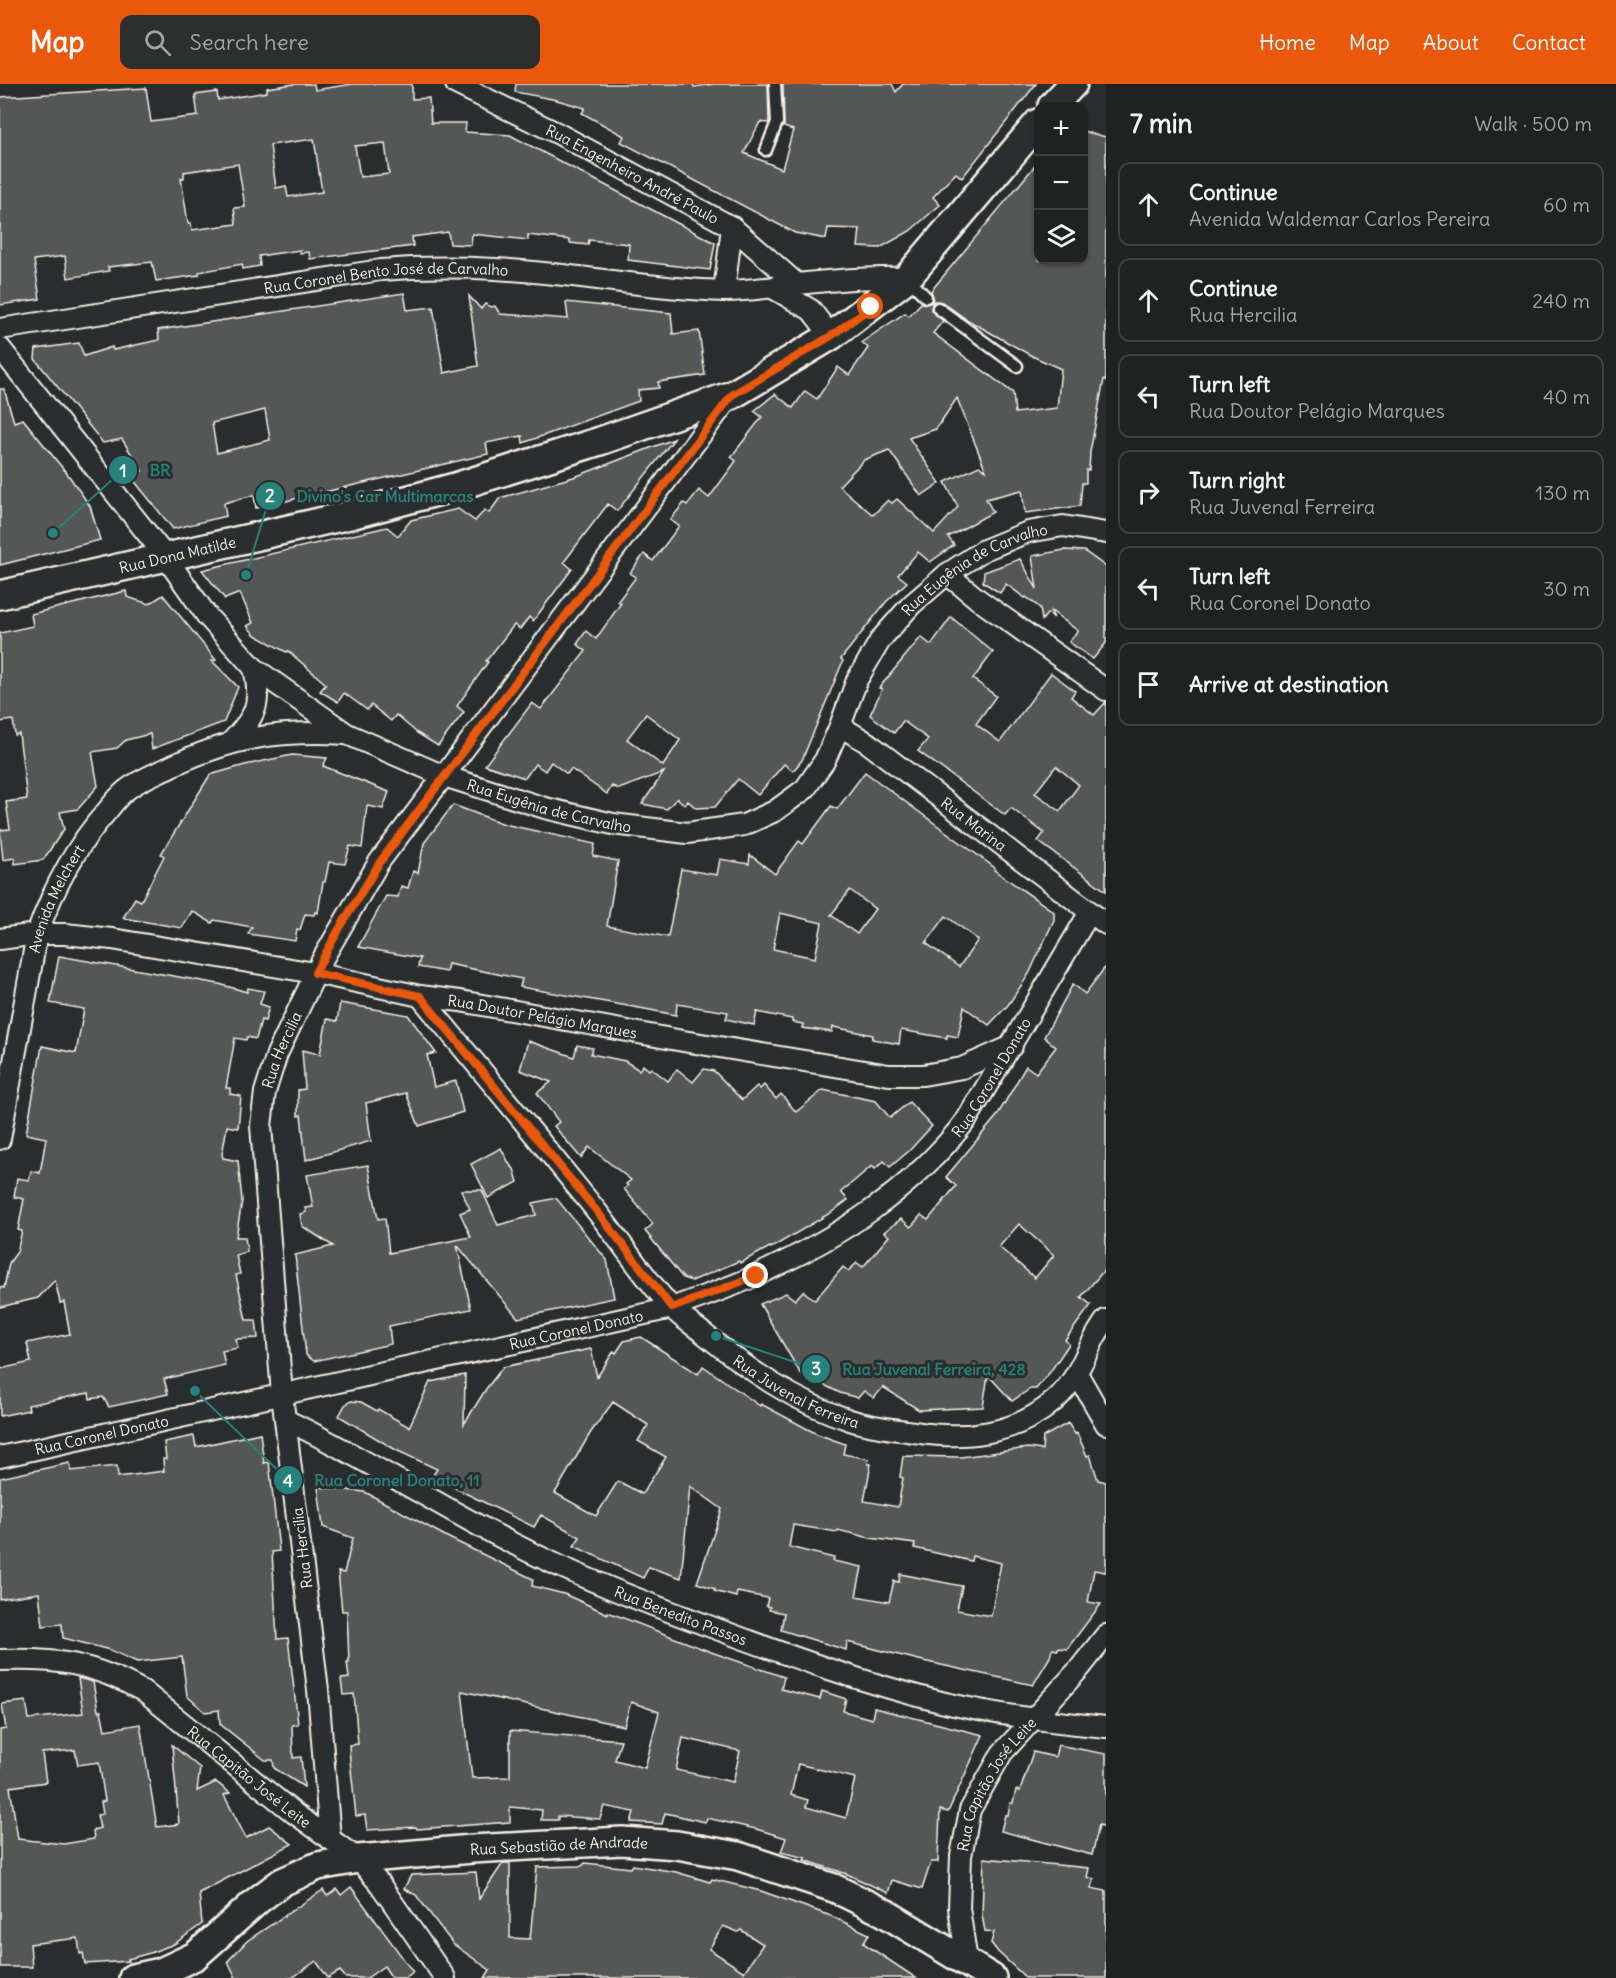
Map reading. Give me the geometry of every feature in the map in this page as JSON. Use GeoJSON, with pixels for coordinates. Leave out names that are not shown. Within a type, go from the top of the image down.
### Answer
{"type":"FeatureCollection","features":[{"type":"Feature","properties":{"kind":"street","name":"Rua Engenheiro André Paulo"},"geometry":{"type":"LineString","coordinates":[[456,84],[557,133],[732,227],[797,284]]}},
{"type":"Feature","properties":{"kind":"street"},"geometry":{"type":"LineString","coordinates":[[1056,102],[1073,84]]}},
{"type":"Feature","properties":{"kind":"street","name":"Rua Dona Matilde"},"geometry":{"type":"LineString","coordinates":[[0,595],[354,514],[455,487],[600,441],[732,395],[831,336],[907,278],[1034,128]]}},
{"type":"Feature","properties":{"kind":"street"},"geometry":{"type":"LineString","coordinates":[[724,291],[732,227]]}},
{"type":"Feature","properties":{"kind":"street","name":"Rua Coronel Bento José de Carvalho"},"geometry":{"type":"LineString","coordinates":[[0,329],[381,270],[426,266],[497,268],[663,287],[724,291],[753,291],[797,284],[879,277],[907,278]]}},
{"type":"Feature","properties":{"kind":"street"},"geometry":{"type":"LineString","coordinates":[[773,288],[811,310],[831,336]]}},
{"type":"Feature","properties":{"kind":"street","name":"Rua Eugênia de Carvalho"},"geometry":{"type":"LineString","coordinates":[[0,348],[165,556],[207,615],[255,668],[347,734],[444,776],[545,808],[613,824],[687,833],[744,825],[775,811],[805,789],[825,760],[857,680],[881,639],[911,605],[946,574],[984,550],[1028,532],[1063,526],[1106,533]]}},
{"type":"Feature","properties":{"kind":"street","name":"Rua Hercilia"},"geometry":{"type":"LineString","coordinates":[[330,1839],[316,1678],[282,1395],[261,1126],[265,1092],[277,1054],[315,973],[380,862],[732,395]]}},
{"type":"Feature","properties":{"kind":"street"},"geometry":{"type":"LineString","coordinates":[[946,574],[1106,690]]}},
{"type":"Feature","properties":{"kind":"street","name":"Avenida Melchert"},"geometry":{"type":"LineString","coordinates":[[231,742],[250,723],[258,702],[255,668]]}},
{"type":"Feature","properties":{"kind":"street","name":"Rua Marina"},"geometry":{"type":"LineString","coordinates":[[840,726],[868,743],[1106,924]]}},
{"type":"Feature","properties":{"kind":"street","name":"Avenida Melchert"},"geometry":{"type":"LineString","coordinates":[[0,1139],[37,934],[48,903],[73,856],[124,791],[181,761],[231,742],[267,735],[307,732],[347,734]]}},
{"type":"Feature","properties":{"kind":"street","name":"Rua Coronel Donato"},"geometry":{"type":"LineString","coordinates":[[0,1457],[672,1308],[756,1276],[840,1233],[885,1202],[948,1145],[968,1119],[1090,912]]}},
{"type":"Feature","properties":{"kind":"street","name":"Rua Doutor Pelágio Marques"},"geometry":{"type":"LineString","coordinates":[[0,939],[37,934],[66,934],[112,939],[315,973],[420,996],[889,1075],[923,1075],[962,1068],[1012,1046]]}},
{"type":"Feature","properties":{"kind":"street","name":"Rua Juvenal Ferreira"},"geometry":{"type":"LineString","coordinates":[[420,996],[592,1205],[672,1308],[733,1358],[773,1384],[817,1407],[851,1420],[905,1431],[962,1436],[991,1432],[1028,1420],[1055,1401],[1078,1375],[1100,1327],[1106,1320]]}},
{"type":"Feature","properties":{"kind":"street"},"geometry":{"type":"LineString","coordinates":[[1078,1375],[1106,1424]]}},
{"type":"Feature","properties":{"kind":"street","name":"Rua Benedito Passos"},"geometry":{"type":"LineString","coordinates":[[286,1420],[347,1451],[509,1542],[656,1607],[773,1650],[873,1683],[946,1703],[1034,1720],[1106,1727]]}},
{"type":"Feature","properties":{"kind":"street","name":"Rua Capitão José Leite"},"geometry":{"type":"LineString","coordinates":[[967,1962],[958,1908],[961,1856],[970,1810],[1002,1753],[1080,1668],[1106,1635]]}},
{"type":"Feature","properties":{"kind":"street","name":"Rua Capitão José Leite"},"geometry":{"type":"LineString","coordinates":[[0,1660],[40,1658],[78,1664],[118,1677],[143,1691],[294,1813],[358,1859],[379,1883],[445,1978]]}},
{"type":"Feature","properties":{"kind":"street","name":"Rua Sebastião de Andrade"},"geometry":{"type":"LineString","coordinates":[[133,1978],[161,1972],[195,1956],[258,1900],[282,1882],[318,1866],[358,1859],[472,1848],[622,1842],[687,1847],[738,1856],[834,1888],[885,1913],[991,1978]]}},
{"type":"Feature","properties":{"kind":"lane"},"geometry":{"type":"LineString","coordinates":[[766,150],[777,122],[775,84]]}},
{"type":"Feature","properties":{"kind":"lane"},"geometry":{"type":"LineString","coordinates":[[907,278],[926,297]]}},
{"type":"Feature","properties":{"kind":"lane"},"geometry":{"type":"LineString","coordinates":[[938,308],[1017,366]]}},
{"type":"Feature","properties":{"kind":"building"},"geometry":{"type":"Polygon","coordinates":[[[314,84],[315,90],[353,84],[412,84],[412,99],[429,98],[431,123],[466,123],[465,132],[510,135],[715,243],[710,270],[628,260],[629,244],[589,240],[588,245],[570,243],[570,240],[528,235],[528,240],[472,234],[471,245],[450,244],[448,232],[412,237],[413,246],[310,259],[309,252],[300,253],[300,250],[259,256],[260,266],[243,269],[242,264],[199,272],[199,275],[156,281],[152,262],[108,267],[109,271],[68,278],[65,256],[34,260],[40,299],[0,305],[0,97],[146,88],[151,122],[198,116],[195,95],[217,92],[218,100],[267,92],[267,88],[314,84]],[[314,139],[270,145],[276,188],[286,186],[288,197],[322,192],[314,139]],[[385,143],[355,146],[360,177],[389,174],[385,143]],[[238,164],[184,172],[184,178],[181,178],[188,223],[191,223],[192,230],[236,224],[234,208],[245,207],[238,164]]]}},
{"type":"Feature","properties":{"kind":"building"},"geometry":{"type":"Polygon","coordinates":[[[516,84],[693,84],[694,87],[714,84],[768,84],[769,121],[768,123],[760,122],[744,153],[782,169],[793,130],[784,127],[783,84],[892,84],[896,92],[903,84],[1036,84],[962,178],[956,173],[933,197],[940,205],[910,231],[880,248],[858,247],[860,229],[828,228],[826,239],[795,233],[621,142],[624,136],[582,113],[585,108],[515,92],[516,84]]]}},
{"type":"Feature","properties":{"kind":"building"},"geometry":{"type":"Polygon","coordinates":[[[1088,132],[1106,137],[1106,380],[1104,379],[1090,452],[1089,470],[1086,470],[1086,483],[1082,483],[1080,506],[1025,513],[1022,490],[986,499],[993,512],[948,537],[954,545],[930,562],[918,552],[898,575],[907,582],[886,602],[841,659],[843,661],[802,760],[793,771],[784,764],[758,795],[738,779],[715,807],[696,808],[688,801],[685,805],[677,798],[667,809],[642,804],[664,772],[619,789],[612,786],[607,794],[571,769],[567,774],[551,762],[545,771],[535,764],[525,778],[485,765],[532,703],[541,709],[586,651],[577,644],[586,631],[596,639],[621,603],[618,601],[636,577],[630,573],[644,554],[653,561],[679,526],[670,520],[684,503],[687,505],[699,490],[709,498],[736,461],[731,457],[762,417],[754,411],[775,394],[793,408],[805,391],[817,399],[838,367],[849,375],[868,348],[862,342],[905,313],[909,316],[921,303],[932,302],[931,291],[1034,167],[1034,264],[1088,264],[1088,132]],[[934,301],[932,304],[931,310],[943,321],[933,333],[1013,393],[1015,413],[1057,408],[1061,369],[1032,356],[966,319],[942,302],[934,301]],[[957,398],[936,429],[909,438],[940,483],[921,496],[889,450],[864,460],[839,486],[873,515],[888,500],[892,503],[897,499],[934,533],[958,507],[945,482],[979,466],[986,471],[957,398]],[[646,714],[627,739],[663,766],[680,740],[646,714]]]}},
{"type":"Feature","properties":{"kind":"building"},"geometry":{"type":"Polygon","coordinates":[[[404,293],[407,310],[433,307],[444,373],[478,366],[469,296],[481,309],[485,304],[495,306],[500,314],[568,319],[566,302],[671,313],[673,334],[699,331],[705,375],[658,382],[659,388],[638,390],[639,401],[523,443],[522,436],[486,443],[488,454],[256,508],[254,495],[224,503],[226,516],[173,529],[128,473],[142,471],[122,439],[103,443],[35,359],[36,349],[79,343],[84,356],[112,347],[113,350],[159,340],[158,330],[404,293]],[[265,410],[212,423],[217,453],[270,440],[265,410]]]}},
{"type":"Feature","properties":{"kind":"building"},"geometry":{"type":"Polygon","coordinates":[[[0,389],[4,389],[14,422],[23,419],[90,506],[100,540],[0,565],[0,389]]]}},
{"type":"Feature","properties":{"kind":"building"},"geometry":{"type":"Polygon","coordinates":[[[674,439],[617,511],[608,504],[564,562],[572,569],[533,621],[529,617],[520,629],[514,625],[486,661],[488,662],[457,706],[464,712],[438,746],[417,733],[396,715],[391,721],[371,705],[367,710],[344,693],[338,702],[320,691],[326,684],[288,651],[255,635],[247,626],[253,623],[240,593],[225,599],[202,570],[387,527],[398,536],[411,520],[458,509],[475,521],[485,510],[489,513],[500,498],[577,476],[674,439]]]}},
{"type":"Feature","properties":{"kind":"building"},"geometry":{"type":"Polygon","coordinates":[[[1064,550],[1084,551],[1106,567],[1106,643],[1093,659],[1069,642],[1078,631],[1050,610],[1054,618],[1048,613],[1042,620],[1040,608],[1006,584],[1000,593],[983,582],[984,572],[1020,559],[1037,589],[1032,556],[1064,550]]]}},
{"type":"Feature","properties":{"kind":"building"},"geometry":{"type":"Polygon","coordinates":[[[126,591],[127,597],[149,604],[163,595],[216,660],[212,661],[238,687],[224,722],[152,749],[150,734],[126,740],[117,748],[92,752],[98,786],[78,809],[60,812],[64,829],[43,860],[15,864],[15,858],[3,860],[0,830],[10,829],[6,802],[27,799],[19,734],[15,735],[13,720],[0,722],[0,633],[33,626],[31,614],[126,591]]]}},
{"type":"Feature","properties":{"kind":"building"},"geometry":{"type":"Polygon","coordinates":[[[951,617],[993,652],[973,679],[996,696],[976,724],[1000,742],[1051,673],[1075,691],[1071,697],[1094,715],[1106,702],[1106,891],[1038,841],[1044,833],[1011,808],[1005,815],[918,751],[928,739],[903,721],[894,733],[870,715],[882,689],[879,688],[921,637],[931,645],[951,617]],[[1056,766],[1035,793],[1060,811],[1079,785],[1056,766]]]}},
{"type":"Feature","properties":{"kind":"building"},"geometry":{"type":"Polygon","coordinates":[[[292,755],[327,758],[323,766],[389,792],[383,809],[367,806],[362,848],[350,846],[345,864],[329,862],[318,913],[305,914],[300,930],[297,929],[295,941],[248,934],[252,927],[214,920],[212,923],[192,911],[182,928],[123,918],[135,898],[141,901],[164,856],[161,854],[210,775],[292,755]]]}},
{"type":"Feature","properties":{"kind":"building"},"geometry":{"type":"Polygon","coordinates":[[[865,772],[995,868],[994,870],[1054,912],[1054,920],[1029,974],[1008,1005],[989,1025],[964,1007],[958,1037],[947,1035],[947,1038],[901,1030],[899,1044],[872,1039],[873,1035],[833,1027],[832,1032],[802,1028],[803,1024],[792,1022],[792,1019],[757,1012],[754,1025],[726,1019],[728,1012],[677,1004],[676,1015],[520,987],[522,979],[448,964],[446,972],[418,967],[420,958],[358,947],[386,896],[398,897],[401,886],[408,888],[413,871],[418,873],[424,843],[453,805],[504,824],[595,844],[593,856],[618,861],[607,926],[668,937],[681,869],[717,875],[720,859],[749,864],[750,855],[775,874],[799,841],[803,844],[831,806],[837,809],[865,772]],[[850,890],[831,915],[857,934],[875,909],[850,890]],[[780,913],[773,949],[815,958],[822,923],[780,913]],[[946,916],[926,943],[959,967],[978,940],[946,916]]]}},
{"type":"Feature","properties":{"kind":"building"},"geometry":{"type":"Polygon","coordinates":[[[59,956],[219,984],[247,992],[248,988],[264,991],[260,1004],[269,1007],[265,1021],[261,1020],[256,1039],[235,1038],[226,1088],[230,1088],[230,1094],[241,1096],[238,1128],[227,1126],[222,1155],[223,1158],[238,1161],[242,1201],[236,1237],[245,1237],[247,1252],[236,1255],[240,1274],[236,1275],[246,1320],[256,1320],[258,1338],[236,1339],[238,1348],[222,1351],[225,1365],[164,1379],[168,1394],[109,1407],[103,1397],[90,1399],[89,1393],[28,1405],[29,1410],[0,1416],[0,1369],[31,1362],[27,1343],[70,1334],[64,1302],[60,1303],[55,1280],[38,1298],[0,1307],[0,1287],[4,1288],[9,1263],[17,1252],[22,1231],[18,1230],[24,1199],[14,1197],[17,1178],[29,1180],[31,1171],[40,1173],[46,1138],[26,1134],[42,1046],[76,1053],[84,1009],[50,1003],[59,956]]]}},
{"type":"Feature","properties":{"kind":"building"},"geometry":{"type":"Polygon","coordinates":[[[1106,966],[1106,1268],[1081,1297],[1091,1305],[1065,1340],[1069,1344],[1050,1372],[1036,1389],[1030,1389],[1012,1401],[988,1375],[983,1407],[919,1410],[883,1387],[874,1398],[864,1391],[858,1398],[840,1393],[800,1373],[760,1304],[786,1293],[795,1300],[803,1291],[815,1300],[843,1267],[848,1271],[857,1263],[863,1267],[889,1236],[884,1232],[901,1219],[911,1227],[921,1215],[928,1220],[956,1186],[946,1177],[997,1116],[1026,1066],[1036,1073],[1056,1047],[1044,1037],[1073,984],[1085,994],[1106,966]],[[1019,1224],[999,1247],[1035,1278],[1054,1255],[1019,1224]]]}},
{"type":"Feature","properties":{"kind":"building"},"geometry":{"type":"Polygon","coordinates":[[[340,1003],[408,1015],[436,1053],[427,1055],[434,1087],[456,1081],[463,1112],[419,1126],[406,1093],[366,1103],[371,1141],[306,1160],[301,1115],[298,1116],[298,1090],[305,1089],[302,1050],[320,1054],[327,1019],[337,1021],[340,1003]]]}},
{"type":"Feature","properties":{"kind":"building"},"geometry":{"type":"Polygon","coordinates":[[[528,1041],[574,1057],[577,1045],[593,1048],[591,1054],[625,1061],[639,1070],[643,1065],[668,1081],[677,1069],[693,1082],[704,1069],[714,1071],[742,1100],[757,1086],[760,1089],[764,1085],[776,1099],[781,1094],[796,1112],[823,1090],[876,1101],[890,1118],[909,1102],[932,1126],[909,1151],[890,1167],[884,1161],[875,1169],[872,1166],[841,1192],[848,1200],[832,1212],[771,1248],[740,1263],[739,1261],[692,1281],[683,1278],[645,1231],[653,1224],[624,1189],[631,1180],[589,1147],[581,1158],[554,1126],[559,1122],[537,1093],[551,1082],[520,1070],[528,1041]]]}},
{"type":"Feature","properties":{"kind":"building"},"geometry":{"type":"Polygon","coordinates":[[[501,1148],[514,1169],[518,1182],[488,1198],[471,1164],[501,1148]]]}},
{"type":"Feature","properties":{"kind":"building"},"geometry":{"type":"Polygon","coordinates":[[[368,1165],[378,1219],[385,1218],[389,1253],[471,1237],[460,1213],[470,1209],[461,1190],[482,1190],[498,1225],[536,1215],[533,1203],[556,1198],[607,1260],[614,1298],[518,1318],[457,1245],[471,1309],[389,1326],[391,1344],[314,1361],[306,1355],[295,1255],[333,1246],[302,1226],[300,1214],[306,1212],[305,1208],[313,1207],[307,1175],[368,1165]]]}},
{"type":"Feature","properties":{"kind":"building"},"geometry":{"type":"Polygon","coordinates":[[[641,1337],[698,1374],[703,1366],[760,1406],[761,1404],[817,1434],[845,1444],[843,1454],[869,1459],[868,1464],[871,1464],[864,1501],[898,1507],[903,1478],[900,1477],[903,1456],[961,1457],[1028,1448],[1042,1450],[1043,1437],[1068,1423],[1075,1434],[1077,1433],[1087,1456],[1090,1455],[1098,1480],[1106,1482],[1106,1572],[1094,1570],[1088,1602],[1101,1604],[1067,1649],[1052,1649],[1050,1657],[1033,1685],[847,1642],[846,1650],[781,1630],[784,1613],[769,1610],[770,1607],[766,1606],[768,1598],[737,1592],[736,1597],[697,1583],[722,1509],[690,1486],[681,1578],[649,1567],[643,1578],[574,1546],[580,1537],[541,1515],[534,1527],[457,1489],[433,1475],[437,1469],[396,1450],[339,1416],[345,1405],[351,1401],[361,1402],[409,1427],[430,1382],[465,1375],[464,1424],[503,1367],[591,1349],[597,1377],[614,1351],[616,1353],[624,1341],[641,1337]],[[613,1402],[591,1432],[555,1493],[596,1516],[618,1481],[642,1494],[666,1457],[638,1441],[648,1425],[613,1402]],[[793,1525],[789,1547],[834,1558],[833,1561],[862,1567],[856,1596],[889,1602],[894,1581],[899,1582],[900,1574],[962,1586],[957,1610],[991,1616],[1001,1563],[972,1556],[971,1561],[914,1548],[915,1544],[870,1538],[838,1530],[837,1532],[793,1525]]]}},
{"type":"Feature","properties":{"kind":"building"},"geometry":{"type":"Polygon","coordinates":[[[260,1433],[264,1463],[269,1462],[279,1551],[272,1552],[277,1639],[288,1638],[298,1724],[292,1725],[293,1758],[301,1757],[304,1787],[274,1768],[273,1760],[265,1760],[220,1724],[219,1710],[205,1712],[187,1696],[182,1657],[137,1662],[110,1650],[63,1638],[62,1624],[43,1626],[39,1593],[0,1599],[0,1478],[70,1463],[71,1471],[117,1466],[118,1477],[164,1471],[163,1459],[166,1459],[164,1442],[194,1436],[196,1447],[260,1433]]]}},
{"type":"Feature","properties":{"kind":"building"},"geometry":{"type":"Polygon","coordinates":[[[318,1487],[365,1492],[449,1538],[533,1579],[532,1586],[564,1594],[608,1614],[608,1612],[711,1652],[784,1677],[781,1689],[820,1699],[822,1691],[846,1699],[843,1711],[872,1719],[874,1708],[983,1735],[948,1812],[940,1810],[938,1862],[931,1862],[922,1889],[892,1880],[888,1893],[847,1874],[804,1860],[806,1858],[781,1852],[786,1838],[707,1818],[705,1822],[665,1813],[662,1824],[631,1822],[634,1812],[604,1806],[600,1819],[558,1816],[558,1820],[541,1820],[542,1810],[510,1807],[510,1822],[367,1830],[365,1815],[356,1816],[350,1760],[349,1745],[358,1744],[354,1694],[343,1695],[341,1679],[349,1678],[347,1662],[349,1662],[347,1611],[342,1611],[338,1572],[344,1573],[353,1538],[323,1527],[318,1487]],[[462,1691],[472,1778],[510,1777],[510,1731],[621,1740],[615,1760],[645,1768],[659,1712],[631,1702],[624,1726],[462,1691]],[[683,1738],[676,1770],[733,1782],[740,1751],[683,1738]],[[798,1764],[791,1795],[808,1800],[806,1807],[846,1818],[855,1778],[798,1764]]]}},
{"type":"Feature","properties":{"kind":"building"},"geometry":{"type":"Polygon","coordinates":[[[78,1678],[93,1682],[98,1711],[101,1711],[105,1730],[140,1724],[157,1827],[179,1824],[172,1745],[200,1768],[197,1791],[216,1782],[230,1793],[224,1795],[246,1838],[269,1826],[292,1844],[199,1893],[202,1924],[174,1944],[128,1959],[129,1961],[85,1964],[83,1953],[80,1954],[78,1938],[30,1944],[32,1967],[0,1967],[0,1730],[6,1729],[2,1704],[26,1701],[29,1719],[83,1713],[78,1678]],[[75,1750],[42,1753],[46,1782],[10,1787],[18,1839],[64,1844],[94,1839],[93,1830],[100,1828],[97,1815],[103,1814],[101,1802],[105,1801],[99,1762],[78,1765],[75,1750]]]}},
{"type":"Feature","properties":{"kind":"building"},"geometry":{"type":"Polygon","coordinates":[[[1058,1745],[1106,1754],[1106,1827],[1099,1825],[1092,1855],[1001,1831],[1016,1790],[1020,1791],[1033,1752],[1055,1757],[1058,1745]]]}},
{"type":"Feature","properties":{"kind":"building"},"geometry":{"type":"Polygon","coordinates":[[[984,1858],[1089,1868],[1087,1877],[1094,1879],[1091,1888],[1106,1891],[1106,1978],[1026,1978],[998,1952],[991,1943],[994,1932],[985,1931],[982,1915],[984,1858]]]}},
{"type":"Feature","properties":{"kind":"building"},"geometry":{"type":"Polygon","coordinates":[[[503,1863],[510,1863],[510,1938],[530,1939],[537,1867],[582,1866],[585,1863],[631,1868],[633,1865],[676,1872],[710,1882],[712,1879],[761,1891],[831,1916],[869,1934],[863,1943],[916,1978],[485,1978],[490,1970],[453,1944],[416,1895],[404,1889],[411,1875],[476,1872],[479,1899],[503,1863]],[[723,1926],[709,1949],[744,1972],[763,1944],[741,1930],[738,1932],[723,1926]]]}},
{"type":"Feature","properties":{"kind":"building"},"geometry":{"type":"Polygon","coordinates":[[[351,1887],[413,1972],[405,1978],[392,1978],[384,1966],[367,1978],[346,1978],[340,1971],[328,1978],[316,1961],[292,1978],[236,1978],[228,1961],[247,1941],[323,1890],[327,1896],[337,1889],[341,1895],[351,1887]]]}},
{"type":"Feature","properties":{"kind":"place","name":"BR"},"geometry":{"type":"Point","coordinates":[53,533]}},
{"type":"Feature","properties":{"kind":"place","name":"Divino's Car Multimarcas"},"geometry":{"type":"Point","coordinates":[246,575]}},
{"type":"Feature","properties":{"kind":"place","name":"Rua Juvenal Ferreira, 428"},"geometry":{"type":"Point","coordinates":[716,1336]}},
{"type":"Feature","properties":{"kind":"place","name":"Rua Coronel Donato, 11"},"geometry":{"type":"Point","coordinates":[195,1391]}},
{"type":"Feature","properties":{"kind":"route"},"geometry":{"type":"LineString","coordinates":[[756,1276],[672,1308],[599,1214],[420,996],[315,973],[380,862],[732,395],[831,336],[871,307]]}}]}
